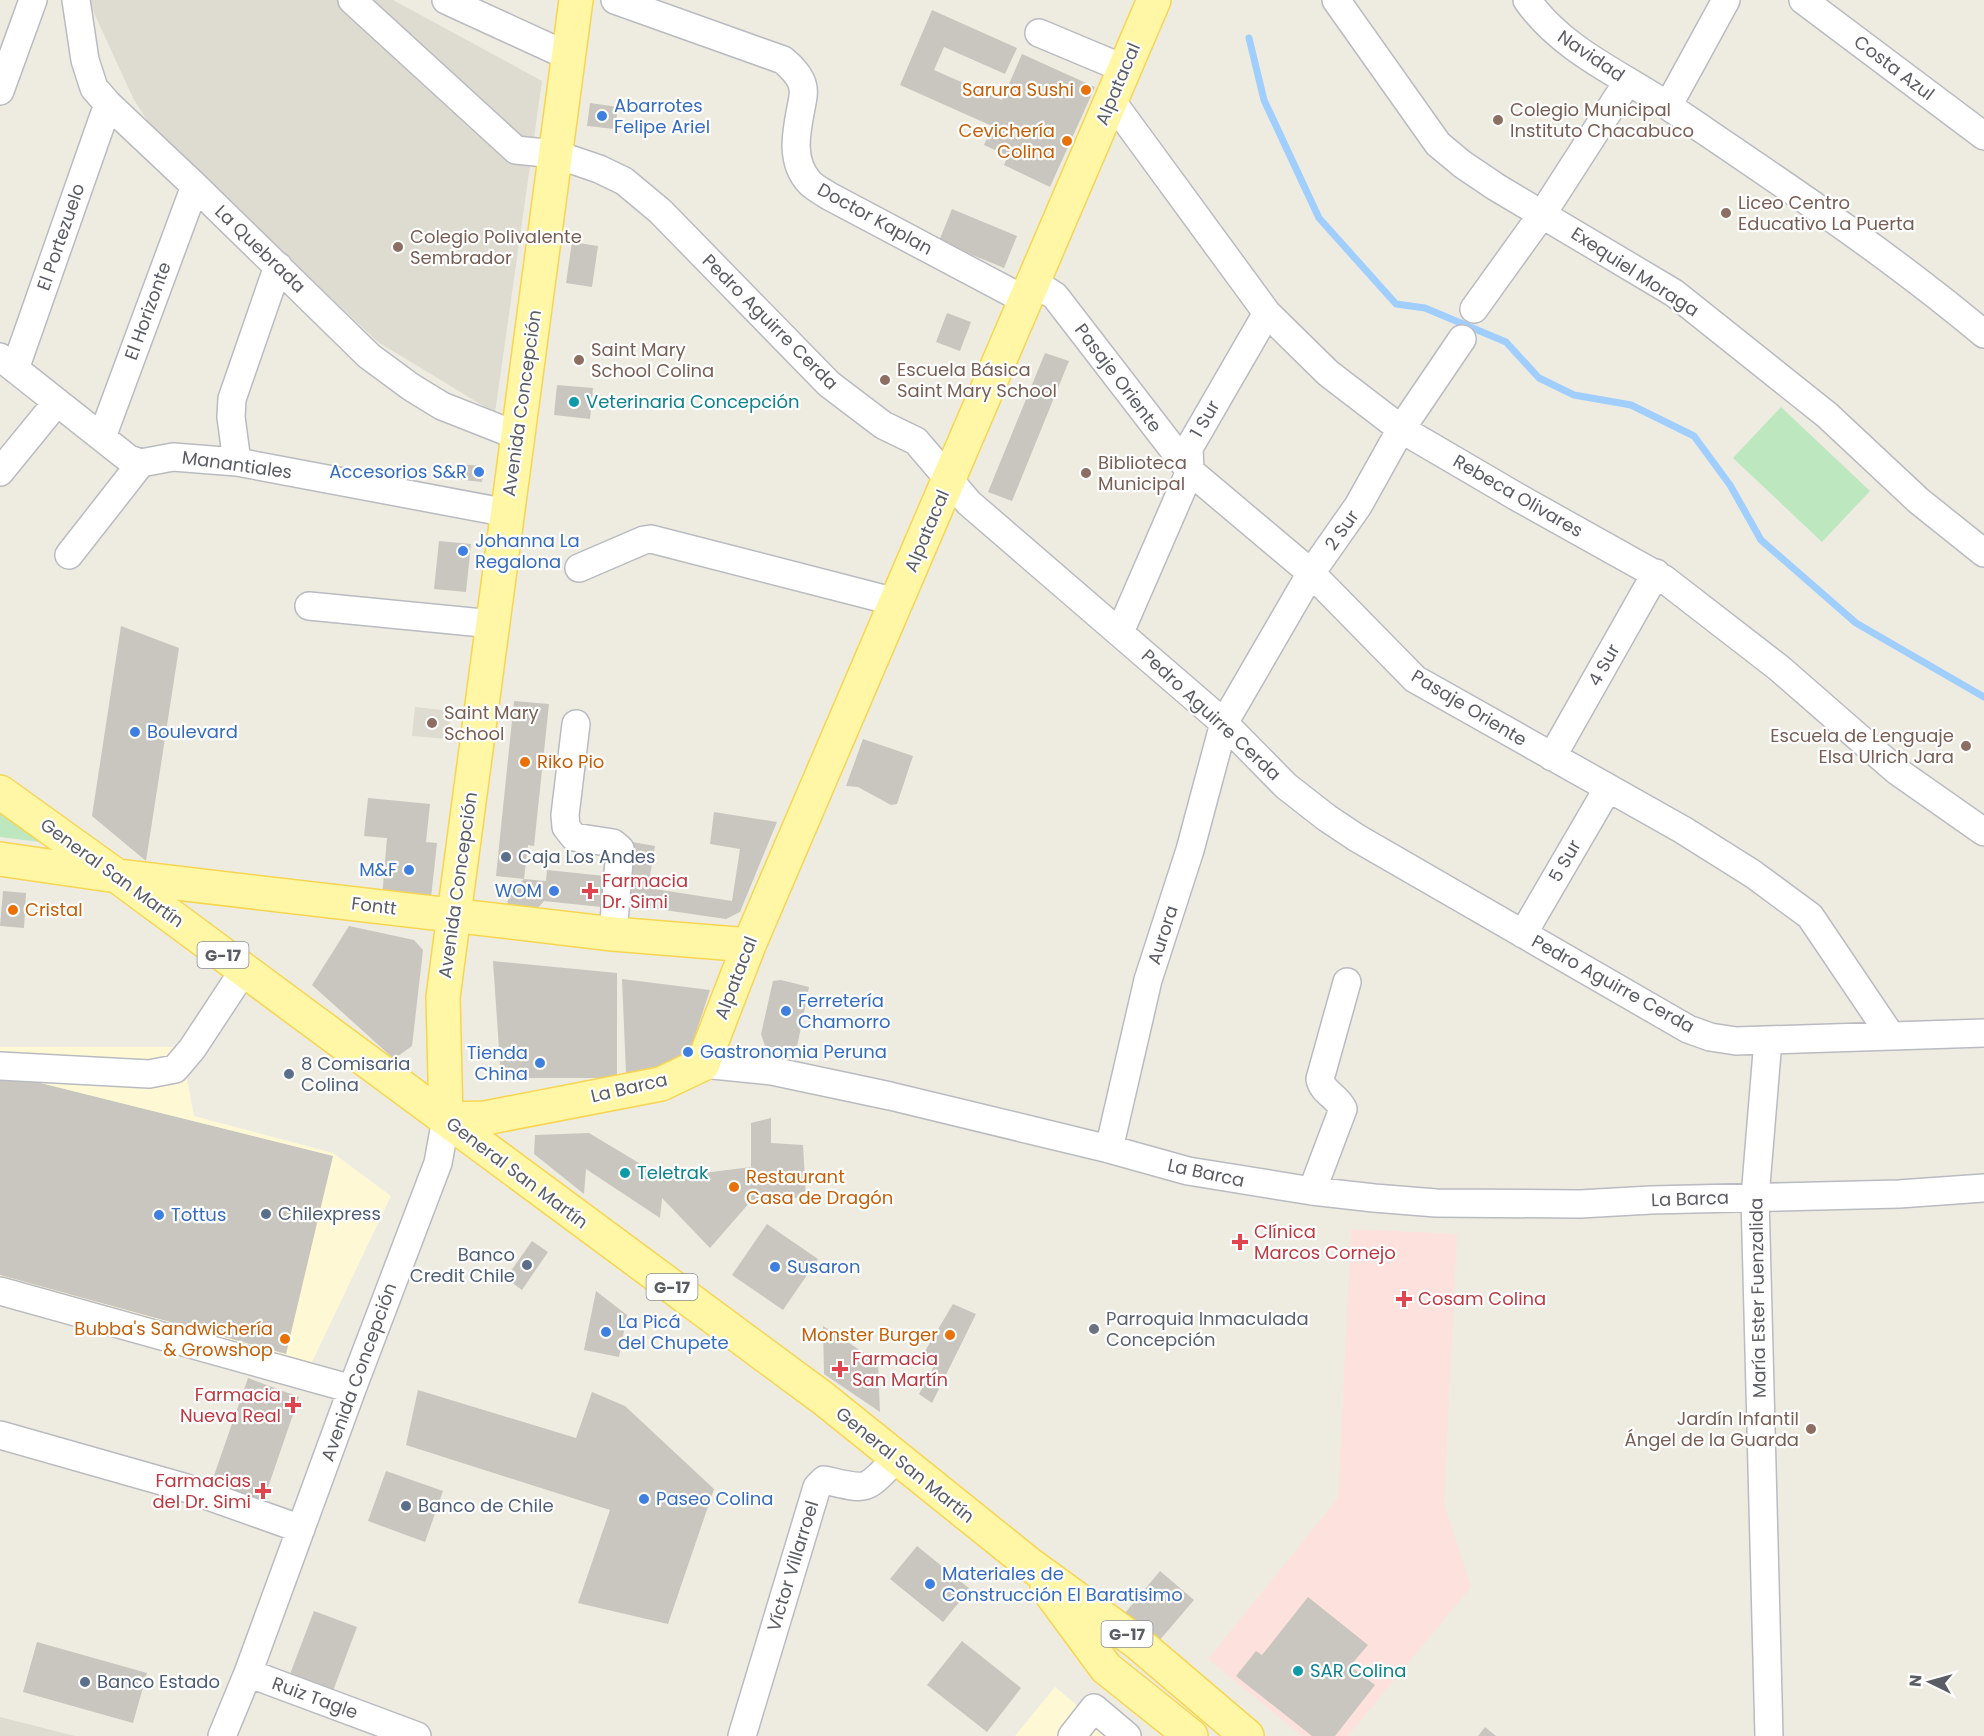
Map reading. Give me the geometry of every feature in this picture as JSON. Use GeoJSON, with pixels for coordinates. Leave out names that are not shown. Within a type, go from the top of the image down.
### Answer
{"type":"FeatureCollection","features":[{"type":"Feature","properties":{"kind":"main road","name":"Avenida Concepción"},"geometry":{"type":"LineString","coordinates":[[446,1119],[443,998],[576,0]]}},
{"type":"Feature","properties":{"kind":"main road","name":"Alpatacal"},"geometry":{"type":"LineString","coordinates":[[703,1064],[749,945],[1154,0]]}},
{"type":"Feature","properties":{"kind":"main road","name":"General San Martín"},"geometry":{"type":"LineString","coordinates":[[0,792],[824,1399],[1028,1563],[1139,1644],[1211,1725],[1247,1736]]}},
{"type":"Feature","properties":{"kind":"main road","name":"Fontt"},"geometry":{"type":"LineString","coordinates":[[0,859],[117,876],[613,934],[749,945]]}},
{"type":"Feature","properties":{"kind":"main road","name":"La Barca"},"geometry":{"type":"LineString","coordinates":[[446,1119],[485,1118],[661,1084],[703,1064]]}},
{"type":"Feature","properties":{"kind":"main road","name":"General San Martín"},"geometry":{"type":"LineString","coordinates":[[1028,1563],[1106,1668],[1191,1736]]}},
{"type":"Feature","properties":{"kind":"street"},"geometry":{"type":"LineString","coordinates":[[0,91],[33,0]]}},
{"type":"Feature","properties":{"kind":"street","name":"La Quebrada"},"geometry":{"type":"LineString","coordinates":[[76,0],[85,60],[94,88],[108,104],[369,356],[441,406],[518,436]]}},
{"type":"Feature","properties":{"kind":"street","name":"Pedro Aguirre Cerda"},"geometry":{"type":"LineString","coordinates":[[352,0],[516,150],[555,154],[599,169],[624,181],[660,211],[829,384],[883,425],[916,441],[969,503],[1224,723],[1286,786],[1357,838],[1688,1029],[1710,1037],[1736,1041],[1984,1033]]}},
{"type":"Feature","properties":{"kind":"street"},"geometry":{"type":"LineString","coordinates":[[446,0],[568,56]]}},
{"type":"Feature","properties":{"kind":"street","name":"Doctor Kaplan"},"geometry":{"type":"LineString","coordinates":[[615,0],[783,60],[794,70],[801,81],[804,93],[796,131],[795,151],[800,168],[810,183],[829,196],[1029,291]]}},
{"type":"Feature","properties":{"kind":"street","name":"Exequiel Moraga"},"geometry":{"type":"LineString","coordinates":[[1336,0],[1438,144],[1496,187],[1674,293],[1827,415],[1919,501],[1984,553]]}},
{"type":"Feature","properties":{"kind":"street","name":"Navidad"},"geometry":{"type":"LineString","coordinates":[[1527,0],[1544,22],[1574,48],[1668,106],[1890,260],[1984,334]]}},
{"type":"Feature","properties":{"kind":"street"},"geometry":{"type":"LineString","coordinates":[[1668,106],[1726,0]]}},
{"type":"Feature","properties":{"kind":"street","name":"Costa Azul"},"geometry":{"type":"LineString","coordinates":[[1803,0],[1984,136]]}},
{"type":"Feature","properties":{"kind":"street"},"geometry":{"type":"LineString","coordinates":[[1039,33],[1125,69]]}},
{"type":"Feature","properties":{"kind":"street"},"geometry":{"type":"LineString","coordinates":[[1474,309],[1543,213],[1628,81]]}},
{"type":"Feature","properties":{"kind":"street","name":"Rebeca Olivares"},"geometry":{"type":"LineString","coordinates":[[1112,100],[1268,313],[1328,373],[1401,429],[1519,498],[1656,573],[1779,668],[1897,771],[1984,832]]}},
{"type":"Feature","properties":{"kind":"street","name":"El Portezuelo"},"geometry":{"type":"LineString","coordinates":[[8,363],[108,104]]}},
{"type":"Feature","properties":{"kind":"street","name":"El Horizonte"},"geometry":{"type":"LineString","coordinates":[[102,437],[195,186]]}},
{"type":"Feature","properties":{"kind":"street"},"geometry":{"type":"LineString","coordinates":[[237,462],[231,417],[232,399],[278,266]]}},
{"type":"Feature","properties":{"kind":"street","name":"Pasaje Oriente"},"geometry":{"type":"LineString","coordinates":[[1029,291],[1055,296],[1190,471],[1311,573],[1415,680],[1683,830],[1753,874],[1810,916],[1891,1036]]}},
{"type":"Feature","properties":{"kind":"street","name":"1 Sur"},"geometry":{"type":"LineString","coordinates":[[1120,632],[1190,471],[1189,447],[1268,313]]}},
{"type":"Feature","properties":{"kind":"street","name":"2 Sur"},"geometry":{"type":"LineString","coordinates":[[1224,723],[1311,573],[1358,506],[1401,429],[1462,339]]}},
{"type":"Feature","properties":{"kind":"street"},"geometry":{"type":"LineString","coordinates":[[8,363],[129,459],[141,463],[69,555]]}},
{"type":"Feature","properties":{"kind":"street"},"geometry":{"type":"LineString","coordinates":[[0,472],[57,402]]}},
{"type":"Feature","properties":{"kind":"street","name":"Manantiales"},"geometry":{"type":"LineString","coordinates":[[141,463],[173,457],[237,462],[508,513]]}},
{"type":"Feature","properties":{"kind":"street"},"geometry":{"type":"LineString","coordinates":[[579,568],[651,539],[896,602]]}},
{"type":"Feature","properties":{"kind":"street","name":"4 Sur"},"geometry":{"type":"LineString","coordinates":[[1552,758],[1656,573]]}},
{"type":"Feature","properties":{"kind":"street"},"geometry":{"type":"LineString","coordinates":[[309,606],[493,624]]}},
{"type":"Feature","properties":{"kind":"street","name":"Aurora"},"geometry":{"type":"LineString","coordinates":[[1109,1149],[1148,980],[1190,850],[1224,723]]}},
{"type":"Feature","properties":{"kind":"street"},"geometry":{"type":"LineString","coordinates":[[576,724],[565,815],[566,827],[573,837],[613,843],[620,849],[613,934]]}},
{"type":"Feature","properties":{"kind":"street","name":"5 Sur"},"geometry":{"type":"LineString","coordinates":[[1523,934],[1608,788]]}},
{"type":"Feature","properties":{"kind":"street"},"geometry":{"type":"LineString","coordinates":[[0,1066],[149,1074],[175,1069],[192,1049],[244,970]]}},
{"type":"Feature","properties":{"kind":"street"},"geometry":{"type":"LineString","coordinates":[[1312,1191],[1342,1109],[1341,1104],[1321,1084],[1320,1079],[1347,982]]}},
{"type":"Feature","properties":{"kind":"street","name":"María Ester Fuenzalida"},"geometry":{"type":"LineString","coordinates":[[1768,1040],[1755,1197],[1769,1736]]}},
{"type":"Feature","properties":{"kind":"street","name":"La Barca"},"geometry":{"type":"LineString","coordinates":[[703,1064],[772,1071],[880,1094],[1109,1149],[1188,1171],[1312,1191],[1436,1203],[1508,1204],[1899,1194],[1984,1188]]}},
{"type":"Feature","properties":{"kind":"street","name":"Avenida Concepción"},"geometry":{"type":"LineString","coordinates":[[222,1736],[248,1673],[438,1163],[446,1119]]}},
{"type":"Feature","properties":{"kind":"street"},"geometry":{"type":"LineString","coordinates":[[0,1291],[352,1389]]}},
{"type":"Feature","properties":{"kind":"street"},"geometry":{"type":"LineString","coordinates":[[0,1435],[183,1487],[301,1530]]}},
{"type":"Feature","properties":{"kind":"street","name":"Víctor Villarroel"},"geometry":{"type":"LineString","coordinates":[[742,1736],[817,1487],[824,1480],[858,1488],[870,1485],[896,1459]]}},
{"type":"Feature","properties":{"kind":"street","name":"Ruiz Tagle"},"geometry":{"type":"LineString","coordinates":[[248,1673],[417,1736]]}},
{"type":"Feature","properties":{"kind":"street"},"geometry":{"type":"LineString","coordinates":[[1072,1736],[1094,1708],[1127,1736]]}},
{"type":"Feature","properties":{"kind":"shaded area","name":"Colegio Polivalente Sembrador"},"geometry":{"type":"Polygon","coordinates":[[[88,0],[393,0],[542,81],[495,413],[378,342],[155,132],[134,100],[88,0]]]}},
{"type":"Feature","properties":{"kind":"shaded area","name":"Saint Mary School"},"geometry":{"type":"Polygon","coordinates":[[[415,707],[451,711],[448,739],[412,736],[415,707]]]}},
{"type":"Feature","properties":{"kind":"shaded area","name":"Tottus"},"geometry":{"type":"Polygon","coordinates":[[[0,1047],[181,1047],[194,1116],[333,1153],[391,1196],[301,1385],[0,1304],[0,1047]]]}},
{"type":"Feature","properties":{"kind":"shaded area"},"geometry":{"type":"Polygon","coordinates":[[[1351,1229],[1457,1234],[1444,1503],[1471,1587],[1348,1736],[1302,1736],[1208,1659],[1338,1498],[1351,1229]]]}},
{"type":"Feature","properties":{"kind":"shaded area"},"geometry":{"type":"Polygon","coordinates":[[[1055,1687],[1114,1736],[1015,1736],[1055,1687]]]}},
{"type":"Feature","properties":{"kind":"shaded area"},"geometry":{"type":"Polygon","coordinates":[[[0,1717],[75,1736],[0,1736],[0,1717]]]}},
{"type":"Feature","properties":{"kind":"green space"},"geometry":{"type":"Polygon","coordinates":[[[1781,407],[1870,491],[1822,542],[1733,458],[1781,407]]]}},
{"type":"Feature","properties":{"kind":"green space"},"geometry":{"type":"Polygon","coordinates":[[[0,804],[56,844],[0,837],[0,804]]]}},
{"type":"Feature","properties":{"kind":"building"},"geometry":{"type":"Polygon","coordinates":[[[932,10],[1017,48],[1005,74],[944,47],[934,70],[1002,100],[1022,54],[1095,87],[1050,187],[1004,165],[1008,156],[984,145],[992,126],[900,85],[932,10]]]}},
{"type":"Feature","properties":{"kind":"building","name":"Abarrotes Felipe Ariel"},"geometry":{"type":"Polygon","coordinates":[[[590,103],[618,107],[615,129],[587,126],[590,103]]]}},
{"type":"Feature","properties":{"kind":"building"},"geometry":{"type":"Polygon","coordinates":[[[952,209],[1017,236],[1004,268],[939,241],[952,209]]]}},
{"type":"Feature","properties":{"kind":"building"},"geometry":{"type":"Polygon","coordinates":[[[572,242],[598,246],[592,287],[566,283],[572,242]]]}},
{"type":"Feature","properties":{"kind":"building"},"geometry":{"type":"Polygon","coordinates":[[[947,313],[971,322],[960,351],[936,342],[947,313]]]}},
{"type":"Feature","properties":{"kind":"building"},"geometry":{"type":"Polygon","coordinates":[[[1045,353],[1069,361],[1012,501],[988,492],[1045,353]]]}},
{"type":"Feature","properties":{"kind":"building","name":"Veterinaria Concepción"},"geometry":{"type":"Polygon","coordinates":[[[557,385],[593,388],[590,419],[554,415],[557,385]]]}},
{"type":"Feature","properties":{"kind":"building"},"geometry":{"type":"Polygon","coordinates":[[[456,464],[484,466],[482,482],[454,479],[456,464]]]}},
{"type":"Feature","properties":{"kind":"building"},"geometry":{"type":"Polygon","coordinates":[[[439,541],[471,544],[466,592],[434,589],[439,541]]]}},
{"type":"Feature","properties":{"kind":"building","name":"Boulevard"},"geometry":{"type":"Polygon","coordinates":[[[121,626],[179,648],[146,861],[92,816],[121,626]]]}},
{"type":"Feature","properties":{"kind":"building"},"geometry":{"type":"Polygon","coordinates":[[[514,701],[549,704],[534,846],[528,845],[524,879],[496,876],[514,701]]]}},
{"type":"Feature","properties":{"kind":"building"},"geometry":{"type":"Polygon","coordinates":[[[863,739],[913,756],[897,804],[891,805],[858,787],[846,786],[863,739]]]}},
{"type":"Feature","properties":{"kind":"building"},"geometry":{"type":"Polygon","coordinates":[[[368,798],[430,804],[426,842],[437,843],[431,898],[382,897],[387,838],[364,836],[368,798]]]}},
{"type":"Feature","properties":{"kind":"building"},"geometry":{"type":"Polygon","coordinates":[[[714,812],[777,822],[740,912],[726,919],[623,904],[632,842],[655,846],[648,888],[732,901],[740,849],[710,844],[714,812]]]}},
{"type":"Feature","properties":{"kind":"building"},"geometry":{"type":"Polygon","coordinates":[[[547,870],[605,876],[601,907],[544,901],[537,909],[507,905],[509,893],[524,879],[546,881],[547,870]]]}},
{"type":"Feature","properties":{"kind":"building","name":"Cristal"},"geometry":{"type":"Polygon","coordinates":[[[3,891],[26,893],[24,928],[0,926],[3,891]]]}},
{"type":"Feature","properties":{"kind":"building"},"geometry":{"type":"Polygon","coordinates":[[[349,926],[414,940],[423,950],[412,1046],[394,1059],[312,985],[349,926]]]}},
{"type":"Feature","properties":{"kind":"building"},"geometry":{"type":"Polygon","coordinates":[[[493,961],[617,973],[617,1078],[501,1078],[493,961]]]}},
{"type":"Feature","properties":{"kind":"building"},"geometry":{"type":"Polygon","coordinates":[[[622,979],[710,990],[687,1060],[626,1073],[622,979]]]}},
{"type":"Feature","properties":{"kind":"building","name":"Ferretería Chamorro"},"geometry":{"type":"Polygon","coordinates":[[[781,980],[809,987],[796,1052],[765,1046],[761,1034],[773,981],[781,980]]]}},
{"type":"Feature","properties":{"kind":"building","name":"Tottus"},"geometry":{"type":"Polygon","coordinates":[[[0,1073],[333,1156],[286,1354],[0,1275],[0,1073]]]}},
{"type":"Feature","properties":{"kind":"building","name":"Restaurant Casa de Dragón"},"geometry":{"type":"Polygon","coordinates":[[[771,1118],[771,1143],[803,1145],[806,1197],[751,1201],[710,1248],[662,1198],[660,1218],[586,1169],[584,1194],[534,1154],[535,1135],[589,1133],[664,1178],[751,1167],[751,1123],[771,1118]]]}},
{"type":"Feature","properties":{"kind":"building","name":"Susaron"},"geometry":{"type":"Polygon","coordinates":[[[767,1224],[818,1259],[783,1310],[732,1275],[767,1224]]]}},
{"type":"Feature","properties":{"kind":"building","name":"Banco Credit Chile"},"geometry":{"type":"Polygon","coordinates":[[[532,1241],[548,1252],[522,1290],[506,1278],[532,1241]]]}},
{"type":"Feature","properties":{"kind":"building","name":"La Picá del Chupete"},"geometry":{"type":"Polygon","coordinates":[[[596,1291],[627,1315],[619,1357],[584,1350],[596,1291]]]}},
{"type":"Feature","properties":{"kind":"building","name":"Monster Burger"},"geometry":{"type":"Polygon","coordinates":[[[953,1304],[976,1314],[932,1403],[919,1394],[935,1364],[922,1356],[953,1304]]]}},
{"type":"Feature","properties":{"kind":"building"},"geometry":{"type":"Polygon","coordinates":[[[823,1326],[878,1362],[880,1412],[824,1374],[823,1326]]]}},
{"type":"Feature","properties":{"kind":"building"},"geometry":{"type":"Polygon","coordinates":[[[248,1378],[299,1397],[263,1502],[211,1484],[248,1378]]]}},
{"type":"Feature","properties":{"kind":"building","name":"Paseo Colina"},"geometry":{"type":"Polygon","coordinates":[[[418,1390],[576,1438],[592,1392],[625,1406],[714,1489],[668,1624],[578,1603],[610,1510],[406,1445],[418,1390]]]}},
{"type":"Feature","properties":{"kind":"building","name":"Banco de Chile"},"geometry":{"type":"Polygon","coordinates":[[[386,1471],[443,1491],[425,1542],[368,1521],[386,1471]]]}},
{"type":"Feature","properties":{"kind":"building","name":"Materiales de Construcción El Baratisimo"},"geometry":{"type":"Polygon","coordinates":[[[917,1546],[970,1589],[943,1622],[890,1579],[917,1546]]]}},
{"type":"Feature","properties":{"kind":"building"},"geometry":{"type":"Polygon","coordinates":[[[1160,1571],[1194,1600],[1159,1641],[1125,1613],[1160,1571]]]}},
{"type":"Feature","properties":{"kind":"building","name":"SAR Colina"},"geometry":{"type":"Polygon","coordinates":[[[1308,1597],[1368,1645],[1350,1666],[1375,1685],[1335,1736],[1312,1736],[1236,1676],[1256,1651],[1262,1655],[1308,1597]]]}},
{"type":"Feature","properties":{"kind":"building"},"geometry":{"type":"Polygon","coordinates":[[[314,1611],[357,1627],[333,1691],[290,1674],[314,1611]]]}},
{"type":"Feature","properties":{"kind":"building"},"geometry":{"type":"Polygon","coordinates":[[[962,1641],[1021,1688],[987,1732],[927,1685],[962,1641]]]}},
{"type":"Feature","properties":{"kind":"building","name":"Banco Estado"},"geometry":{"type":"Polygon","coordinates":[[[37,1642],[147,1673],[133,1723],[23,1692],[37,1642]]]}},
{"type":"Feature","properties":{"kind":"building"},"geometry":{"type":"Polygon","coordinates":[[[1485,1727],[1496,1736],[1478,1736],[1485,1727]]]}},
{"type":"Feature","properties":{"kind":"waterway"},"geometry":{"type":"LineString","coordinates":[[1249,38],[1264,100],[1319,218],[1396,304],[1425,308],[1506,342],[1539,378],[1574,395],[1631,405],[1694,436],[1730,485],[1761,540],[1856,623],[1984,697]]}},
{"type":"Feature","properties":{"kind":"place","name":"Sarura Sushi"},"geometry":{"type":"Point","coordinates":[1086,90]}},
{"type":"Feature","properties":{"kind":"place","name":"Abarrotes Felipe Ariel"},"geometry":{"type":"Point","coordinates":[602,116]}},
{"type":"Feature","properties":{"kind":"place","name":"Colegio Municipal Instituto Chacabuco"},"geometry":{"type":"Point","coordinates":[1498,120]}},
{"type":"Feature","properties":{"kind":"place","name":"Cevichería Colina"},"geometry":{"type":"Point","coordinates":[1067,141]}},
{"type":"Feature","properties":{"kind":"place","name":"Liceo Centro Educativo La Puerta"},"geometry":{"type":"Point","coordinates":[1726,213]}},
{"type":"Feature","properties":{"kind":"place","name":"Colegio Polivalente Sembrador"},"geometry":{"type":"Point","coordinates":[398,247]}},
{"type":"Feature","properties":{"kind":"place","name":"Saint Mary School Colina"},"geometry":{"type":"Point","coordinates":[579,360]}},
{"type":"Feature","properties":{"kind":"place","name":"Escuela Básica Saint Mary School"},"geometry":{"type":"Point","coordinates":[885,380]}},
{"type":"Feature","properties":{"kind":"place","name":"Veterinaria Concepción"},"geometry":{"type":"Point","coordinates":[574,402]}},
{"type":"Feature","properties":{"kind":"place","name":"Accesorios S&R"},"geometry":{"type":"Point","coordinates":[479,472]}},
{"type":"Feature","properties":{"kind":"place","name":"Biblioteca Municipal"},"geometry":{"type":"Point","coordinates":[1086,473]}},
{"type":"Feature","properties":{"kind":"place","name":"Johanna La Regalona"},"geometry":{"type":"Point","coordinates":[463,551]}},
{"type":"Feature","properties":{"kind":"place","name":"Saint Mary School"},"geometry":{"type":"Point","coordinates":[432,723]}},
{"type":"Feature","properties":{"kind":"place","name":"Boulevard"},"geometry":{"type":"Point","coordinates":[135,732]}},
{"type":"Feature","properties":{"kind":"place","name":"Escuela de Lenguaje Elsa Ulrich Jara"},"geometry":{"type":"Point","coordinates":[1966,746]}},
{"type":"Feature","properties":{"kind":"place","name":"Riko Pio"},"geometry":{"type":"Point","coordinates":[525,762]}},
{"type":"Feature","properties":{"kind":"place","name":"Caja Los Andes"},"geometry":{"type":"Point","coordinates":[506,857]}},
{"type":"Feature","properties":{"kind":"place","name":"M&F"},"geometry":{"type":"Point","coordinates":[409,870]}},
{"type":"Feature","properties":{"kind":"place","name":"WOM"},"geometry":{"type":"Point","coordinates":[554,891]}},
{"type":"Feature","properties":{"kind":"place","name":"Farmacia Dr. Simi"},"geometry":{"type":"Point","coordinates":[590,891]}},
{"type":"Feature","properties":{"kind":"place","name":"Cristal"},"geometry":{"type":"Point","coordinates":[13,910]}},
{"type":"Feature","properties":{"kind":"place","name":"Ferretería Chamorro"},"geometry":{"type":"Point","coordinates":[786,1011]}},
{"type":"Feature","properties":{"kind":"place","name":"Gastronomia Peruna"},"geometry":{"type":"Point","coordinates":[688,1052]}},
{"type":"Feature","properties":{"kind":"place","name":"Tienda China"},"geometry":{"type":"Point","coordinates":[540,1063]}},
{"type":"Feature","properties":{"kind":"place","name":"8 Comisaria Colina"},"geometry":{"type":"Point","coordinates":[289,1074]}},
{"type":"Feature","properties":{"kind":"place","name":"Teletrak"},"geometry":{"type":"Point","coordinates":[625,1173]}},
{"type":"Feature","properties":{"kind":"place","name":"Restaurant Casa de Dragón"},"geometry":{"type":"Point","coordinates":[734,1187]}},
{"type":"Feature","properties":{"kind":"place","name":"Chilexpress"},"geometry":{"type":"Point","coordinates":[266,1214]}},
{"type":"Feature","properties":{"kind":"place","name":"Tottus"},"geometry":{"type":"Point","coordinates":[159,1215]}},
{"type":"Feature","properties":{"kind":"place","name":"Clínica Marcos Cornejo"},"geometry":{"type":"Point","coordinates":[1240,1242]}},
{"type":"Feature","properties":{"kind":"place","name":"Banco Credit Chile"},"geometry":{"type":"Point","coordinates":[527,1265]}},
{"type":"Feature","properties":{"kind":"place","name":"Susaron"},"geometry":{"type":"Point","coordinates":[775,1267]}},
{"type":"Feature","properties":{"kind":"place","name":"Cosam Colina"},"geometry":{"type":"Point","coordinates":[1404,1299]}},
{"type":"Feature","properties":{"kind":"place","name":"Parroquia Inmaculada Concepción"},"geometry":{"type":"Point","coordinates":[1094,1329]}},
{"type":"Feature","properties":{"kind":"place","name":"La Picá del Chupete"},"geometry":{"type":"Point","coordinates":[606,1332]}},
{"type":"Feature","properties":{"kind":"place","name":"Monster Burger"},"geometry":{"type":"Point","coordinates":[950,1335]}},
{"type":"Feature","properties":{"kind":"place","name":"Bubba's Sandwichería & Growshop"},"geometry":{"type":"Point","coordinates":[285,1339]}},
{"type":"Feature","properties":{"kind":"place","name":"Farmacia San Martín"},"geometry":{"type":"Point","coordinates":[840,1369]}},
{"type":"Feature","properties":{"kind":"place","name":"Farmacia Nueva Real"},"geometry":{"type":"Point","coordinates":[293,1405]}},
{"type":"Feature","properties":{"kind":"place","name":"Jardín Infantil Ángel de la Guarda"},"geometry":{"type":"Point","coordinates":[1811,1429]}},
{"type":"Feature","properties":{"kind":"place","name":"Farmacias del Dr. Simi"},"geometry":{"type":"Point","coordinates":[263,1491]}},
{"type":"Feature","properties":{"kind":"place","name":"Paseo Colina"},"geometry":{"type":"Point","coordinates":[644,1499]}},
{"type":"Feature","properties":{"kind":"place","name":"Banco de Chile"},"geometry":{"type":"Point","coordinates":[406,1506]}},
{"type":"Feature","properties":{"kind":"place","name":"Materiales de Construcción El Baratisimo"},"geometry":{"type":"Point","coordinates":[930,1584]}},
{"type":"Feature","properties":{"kind":"place","name":"SAR Colina"},"geometry":{"type":"Point","coordinates":[1298,1671]}},
{"type":"Feature","properties":{"kind":"place","name":"Banco Estado"},"geometry":{"type":"Point","coordinates":[85,1682]}}]}
